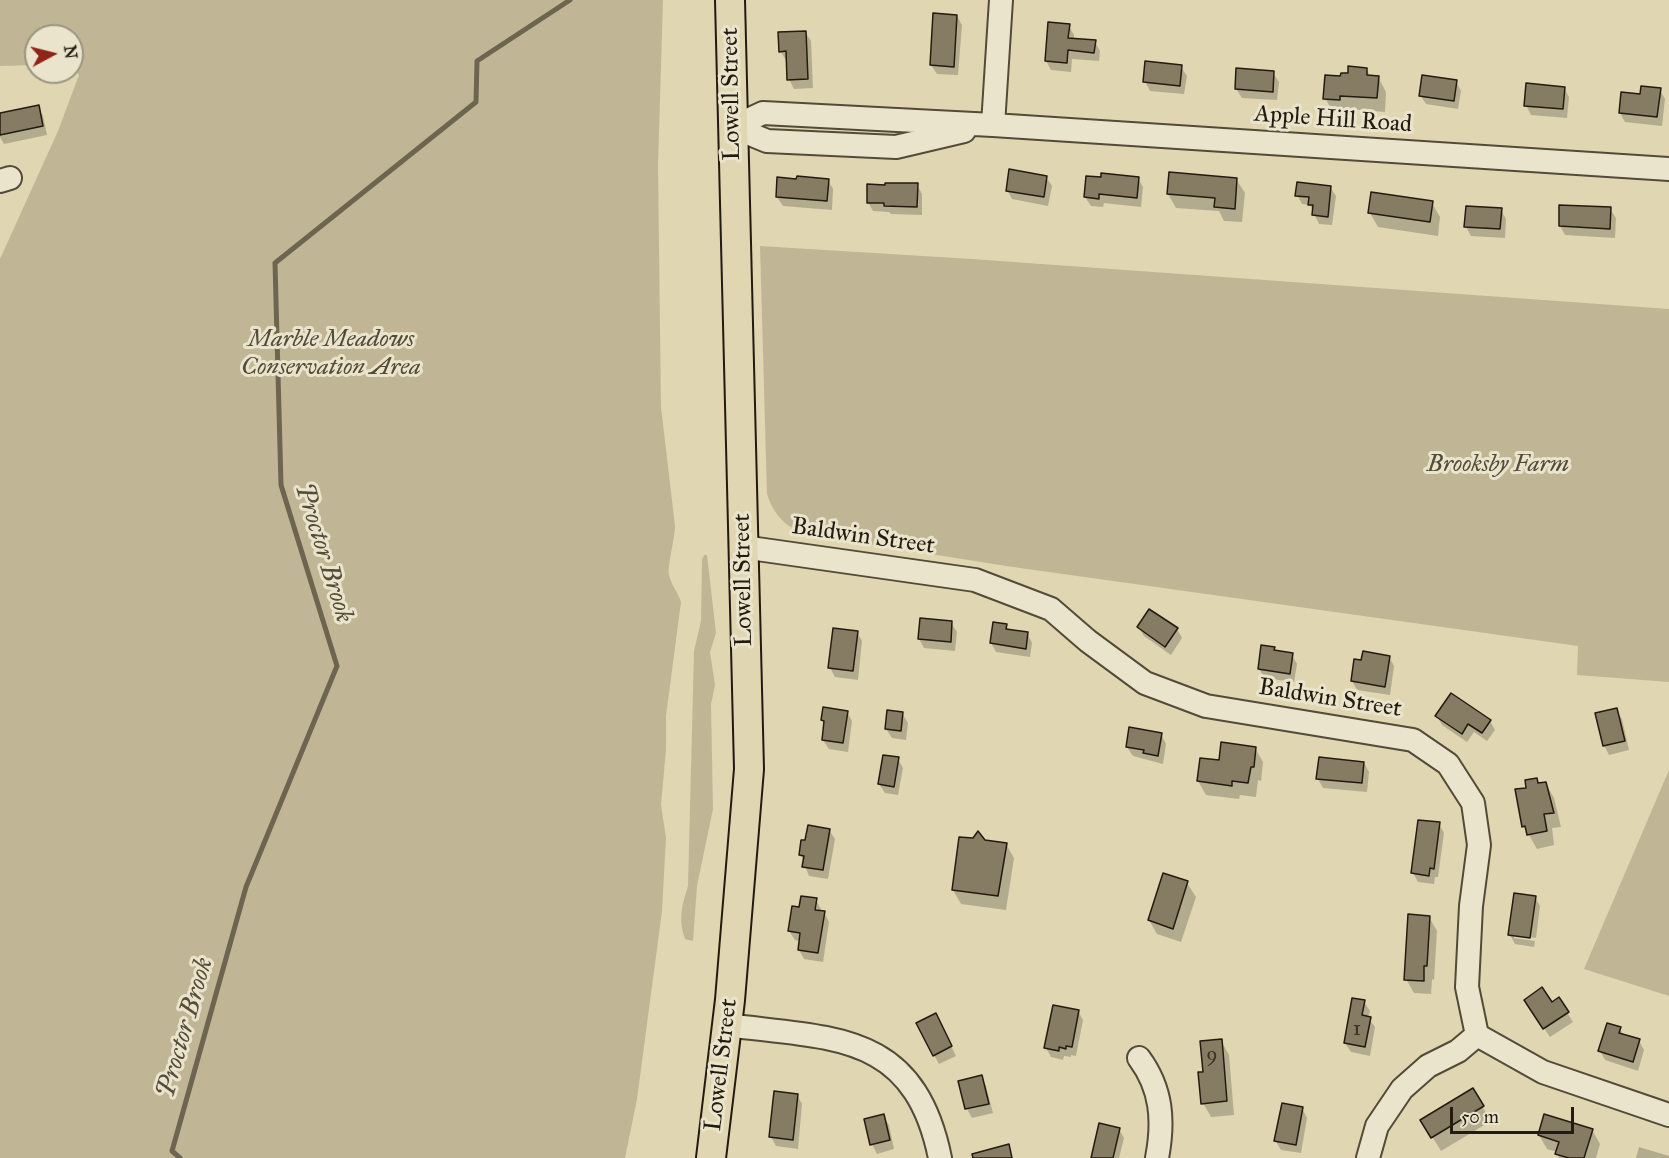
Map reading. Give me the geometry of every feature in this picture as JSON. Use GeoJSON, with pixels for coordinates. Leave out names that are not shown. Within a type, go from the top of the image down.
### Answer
{"type":"FeatureCollection","features":[{"type":"Feature","properties":{"kind":"main road","name":"Lowell Street"},"geometry":{"type":"LineString","coordinates":[[711,1158],[727,1025],[749,769],[730,0]]}},
{"type":"Feature","properties":{"kind":"street"},"geometry":{"type":"LineString","coordinates":[[993,125],[1001,0]]}},
{"type":"Feature","properties":{"kind":"street","name":"Apple Hill Road"},"geometry":{"type":"LineString","coordinates":[[733,127],[767,141],[896,147],[993,125],[1669,169]]}},
{"type":"Feature","properties":{"kind":"street","name":"Baldwin Street"},"geometry":{"type":"LineString","coordinates":[[743,547],[975,580],[1051,609],[1088,641],[1144,683],[1206,705],[1413,740],[1448,764],[1473,802],[1479,846],[1471,906],[1467,987],[1477,1035]]}},
{"type":"Feature","properties":{"kind":"street"},"geometry":{"type":"LineString","coordinates":[[727,1025],[832,1039],[851,1043],[874,1053],[891,1064],[906,1079],[919,1098],[929,1115],[940,1158]]}},
{"type":"Feature","properties":{"kind":"street"},"geometry":{"type":"LineString","coordinates":[[1368,1158],[1377,1126],[1402,1089],[1428,1066],[1458,1051],[1477,1035],[1543,1072],[1669,1115]]}},
{"type":"Feature","properties":{"kind":"street"},"geometry":{"type":"LineString","coordinates":[[1139,1058],[1151,1075],[1157,1093],[1160,1112],[1157,1158]]}},
{"type":"Feature","properties":{"kind":"green space","name":"Marble Meadows Conservation Area"},"geometry":{"type":"Polygon","coordinates":[[[0,0],[663,0],[658,166],[661,407],[675,526],[669,575],[681,602],[666,716],[666,750],[661,805],[666,838],[662,911],[637,1099],[625,1158],[0,1158],[0,259],[58,131],[76,84],[84,84],[84,24],[24,24],[24,65],[0,66],[0,0]]]}},
{"type":"Feature","properties":{"kind":"green space","name":"Brooksby Farm"},"geometry":{"type":"Polygon","coordinates":[[[760,246],[1669,309],[1669,682],[1577,675],[1578,646],[1013,567],[810,535],[795,529],[782,521],[773,509],[767,494],[760,246]]]}},
{"type":"Feature","properties":{"kind":"green space"},"geometry":{"type":"Polygon","coordinates":[[[704,555],[707,555],[716,633],[710,652],[715,685],[711,704],[713,809],[697,886],[693,941],[685,939],[681,918],[688,886],[694,651],[701,621],[704,555]]]}},
{"type":"Feature","properties":{"kind":"green space"},"geometry":{"type":"Polygon","coordinates":[[[1669,770],[1669,996],[1584,969],[1669,770]]]}},
{"type":"Feature","properties":{"kind":"building"},"geometry":{"type":"Polygon","coordinates":[[[933,13],[957,15],[954,67],[930,65],[933,13]]]}},
{"type":"Feature","properties":{"kind":"building"},"geometry":{"type":"Polygon","coordinates":[[[1048,22],[1070,24],[1068,38],[1096,40],[1094,53],[1068,50],[1067,63],[1045,61],[1048,22]]]}},
{"type":"Feature","properties":{"kind":"building"},"geometry":{"type":"Polygon","coordinates":[[[806,31],[808,79],[787,80],[786,51],[779,52],[778,32],[806,31]]]}},
{"type":"Feature","properties":{"kind":"building"},"geometry":{"type":"Polygon","coordinates":[[[1145,61],[1182,65],[1180,86],[1143,82],[1145,61]]]}},
{"type":"Feature","properties":{"kind":"building"},"geometry":{"type":"Polygon","coordinates":[[[1348,66],[1367,68],[1367,75],[1379,76],[1377,98],[1340,96],[1340,100],[1323,99],[1325,75],[1340,76],[1341,73],[1348,73],[1348,66]]]}},
{"type":"Feature","properties":{"kind":"building"},"geometry":{"type":"Polygon","coordinates":[[[1236,68],[1274,71],[1273,92],[1235,89],[1236,68]]]}},
{"type":"Feature","properties":{"kind":"building"},"geometry":{"type":"Polygon","coordinates":[[[1422,75],[1457,80],[1454,101],[1419,96],[1422,75]]]}},
{"type":"Feature","properties":{"kind":"building"},"geometry":{"type":"Polygon","coordinates":[[[1526,83],[1565,87],[1563,109],[1524,106],[1526,83]]]}},
{"type":"Feature","properties":{"kind":"building"},"geometry":{"type":"Polygon","coordinates":[[[1641,86],[1661,88],[1657,117],[1619,113],[1621,92],[1640,94],[1641,86]]]}},
{"type":"Feature","properties":{"kind":"building"},"geometry":{"type":"Polygon","coordinates":[[[39,105],[43,126],[0,135],[0,113],[39,105]]]}},
{"type":"Feature","properties":{"kind":"building"},"geometry":{"type":"Polygon","coordinates":[[[1009,169],[1047,176],[1044,197],[1006,191],[1009,169]]]}},
{"type":"Feature","properties":{"kind":"building"},"geometry":{"type":"Polygon","coordinates":[[[1169,172],[1237,178],[1235,209],[1214,207],[1215,198],[1167,194],[1169,172]]]}},
{"type":"Feature","properties":{"kind":"building"},"geometry":{"type":"Polygon","coordinates":[[[1101,173],[1139,177],[1137,198],[1099,194],[1099,199],[1084,197],[1086,176],[1101,177],[1101,173]]]}},
{"type":"Feature","properties":{"kind":"building"},"geometry":{"type":"Polygon","coordinates":[[[797,176],[829,179],[827,201],[776,197],[777,177],[796,179],[797,176]]]}},
{"type":"Feature","properties":{"kind":"building"},"geometry":{"type":"Polygon","coordinates":[[[1297,182],[1331,186],[1328,217],[1312,215],[1313,205],[1308,205],[1309,197],[1295,196],[1297,182]]]}},
{"type":"Feature","properties":{"kind":"building"},"geometry":{"type":"Polygon","coordinates":[[[885,183],[918,183],[917,207],[867,203],[867,184],[885,185],[885,183]]]}},
{"type":"Feature","properties":{"kind":"building"},"geometry":{"type":"Polygon","coordinates":[[[1371,192],[1433,201],[1430,222],[1368,213],[1371,192]]]}},
{"type":"Feature","properties":{"kind":"building"},"geometry":{"type":"Polygon","coordinates":[[[1559,205],[1611,207],[1610,229],[1559,226],[1559,205]]]}},
{"type":"Feature","properties":{"kind":"building"},"geometry":{"type":"Polygon","coordinates":[[[1466,206],[1502,208],[1500,229],[1464,227],[1466,206]]]}},
{"type":"Feature","properties":{"kind":"building"},"geometry":{"type":"Polygon","coordinates":[[[1149,609],[1178,628],[1165,647],[1137,627],[1149,609]]]}},
{"type":"Feature","properties":{"kind":"building"},"geometry":{"type":"Polygon","coordinates":[[[920,618],[952,621],[951,642],[918,639],[920,618]]]}},
{"type":"Feature","properties":{"kind":"building"},"geometry":{"type":"Polygon","coordinates":[[[993,622],[1007,624],[1006,629],[1028,632],[1026,649],[990,643],[993,622]]]}},
{"type":"Feature","properties":{"kind":"building"},"geometry":{"type":"Polygon","coordinates":[[[833,628],[858,631],[853,671],[828,668],[833,628]]]}},
{"type":"Feature","properties":{"kind":"building"},"geometry":{"type":"Polygon","coordinates":[[[1261,645],[1293,653],[1290,674],[1258,669],[1261,645]]]}},
{"type":"Feature","properties":{"kind":"building"},"geometry":{"type":"Polygon","coordinates":[[[1363,651],[1390,656],[1385,687],[1351,681],[1354,659],[1361,660],[1363,651]]]}},
{"type":"Feature","properties":{"kind":"building"},"geometry":{"type":"Polygon","coordinates":[[[1451,693],[1491,720],[1482,733],[1468,724],[1462,734],[1435,716],[1451,693]]]}},
{"type":"Feature","properties":{"kind":"building"},"geometry":{"type":"Polygon","coordinates":[[[823,707],[848,711],[843,743],[822,740],[823,707]]]}},
{"type":"Feature","properties":{"kind":"building"},"geometry":{"type":"Polygon","coordinates":[[[1617,708],[1625,741],[1603,746],[1595,713],[1617,708]]]}},
{"type":"Feature","properties":{"kind":"building"},"geometry":{"type":"Polygon","coordinates":[[[887,710],[903,712],[901,731],[885,729],[887,710]]]}},
{"type":"Feature","properties":{"kind":"building"},"geometry":{"type":"Polygon","coordinates":[[[1129,727],[1162,733],[1158,756],[1143,753],[1144,750],[1126,747],[1129,727]]]}},
{"type":"Feature","properties":{"kind":"building"},"geometry":{"type":"Polygon","coordinates":[[[1221,742],[1256,747],[1254,767],[1251,767],[1248,783],[1232,781],[1232,786],[1197,781],[1200,758],[1219,760],[1221,742]]]}},
{"type":"Feature","properties":{"kind":"building"},"geometry":{"type":"Polygon","coordinates":[[[883,755],[899,757],[894,787],[878,784],[883,755]]]}},
{"type":"Feature","properties":{"kind":"building"},"geometry":{"type":"Polygon","coordinates":[[[1319,757],[1364,762],[1362,783],[1316,779],[1319,757]]]}},
{"type":"Feature","properties":{"kind":"building"},"geometry":{"type":"Polygon","coordinates":[[[1537,778],[1538,783],[1546,782],[1554,813],[1544,814],[1547,831],[1527,835],[1525,826],[1522,827],[1515,789],[1526,788],[1525,780],[1537,778]]]}},
{"type":"Feature","properties":{"kind":"building"},"geometry":{"type":"Polygon","coordinates":[[[1418,820],[1440,822],[1434,869],[1430,868],[1429,876],[1411,873],[1418,820]]]}},
{"type":"Feature","properties":{"kind":"building"},"geometry":{"type":"Polygon","coordinates":[[[808,825],[830,829],[823,870],[802,867],[804,856],[799,855],[801,840],[805,840],[808,825]]]}},
{"type":"Feature","properties":{"kind":"building"},"geometry":{"type":"Polygon","coordinates":[[[978,831],[985,840],[1007,843],[998,896],[952,890],[959,837],[973,838],[978,831]]]}},
{"type":"Feature","properties":{"kind":"building"},"geometry":{"type":"Polygon","coordinates":[[[1163,873],[1188,881],[1173,929],[1148,920],[1163,873]]]}},
{"type":"Feature","properties":{"kind":"building"},"geometry":{"type":"Polygon","coordinates":[[[1514,893],[1536,896],[1530,938],[1508,935],[1514,893]]]}},
{"type":"Feature","properties":{"kind":"building"},"geometry":{"type":"Polygon","coordinates":[[[801,896],[817,898],[815,910],[825,911],[818,953],[798,950],[800,933],[788,931],[792,906],[799,907],[801,896]]]}},
{"type":"Feature","properties":{"kind":"building"},"geometry":{"type":"Polygon","coordinates":[[[1408,914],[1430,916],[1424,981],[1404,980],[1408,914]]]}},
{"type":"Feature","properties":{"kind":"building"},"geometry":{"type":"Polygon","coordinates":[[[1542,987],[1552,1002],[1559,997],[1569,1012],[1543,1029],[1524,1000],[1542,987]]]}},
{"type":"Feature","properties":{"kind":"building"},"geometry":{"type":"Polygon","coordinates":[[[1352,998],[1365,1000],[1362,1015],[1371,1017],[1365,1047],[1344,1043],[1352,998]]]}},
{"type":"Feature","properties":{"kind":"building"},"geometry":{"type":"Polygon","coordinates":[[[1053,1005],[1079,1010],[1072,1047],[1066,1046],[1066,1049],[1059,1047],[1059,1051],[1044,1048],[1053,1005]]]}},
{"type":"Feature","properties":{"kind":"building"},"geometry":{"type":"Polygon","coordinates":[[[936,1013],[952,1046],[933,1056],[916,1023],[936,1013]]]}},
{"type":"Feature","properties":{"kind":"building"},"geometry":{"type":"Polygon","coordinates":[[[1607,1023],[1621,1027],[1619,1033],[1640,1039],[1633,1062],[1598,1051],[1607,1023]]]}},
{"type":"Feature","properties":{"kind":"building"},"geometry":{"type":"Polygon","coordinates":[[[1222,1039],[1227,1101],[1201,1104],[1198,1072],[1203,1072],[1200,1041],[1222,1039]]]}},
{"type":"Feature","properties":{"kind":"building"},"geometry":{"type":"Polygon","coordinates":[[[982,1075],[989,1104],[965,1109],[958,1081],[982,1075]]]}},
{"type":"Feature","properties":{"kind":"building"},"geometry":{"type":"Polygon","coordinates":[[[1473,1088],[1484,1106],[1431,1138],[1420,1120],[1473,1088]]]}},
{"type":"Feature","properties":{"kind":"building"},"geometry":{"type":"Polygon","coordinates":[[[774,1091],[798,1094],[793,1140],[769,1137],[774,1091]]]}},
{"type":"Feature","properties":{"kind":"building"},"geometry":{"type":"Polygon","coordinates":[[[1282,1103],[1303,1107],[1296,1145],[1274,1141],[1282,1103]]]}},
{"type":"Feature","properties":{"kind":"building"},"geometry":{"type":"Polygon","coordinates":[[[884,1114],[890,1140],[870,1145],[864,1119],[884,1114]]]}},
{"type":"Feature","properties":{"kind":"building"},"geometry":{"type":"Polygon","coordinates":[[[1544,1114],[1593,1129],[1584,1158],[1569,1158],[1555,1154],[1559,1142],[1538,1135],[1544,1114]]]}},
{"type":"Feature","properties":{"kind":"building"},"geometry":{"type":"Polygon","coordinates":[[[1099,1123],[1120,1128],[1113,1158],[1091,1158],[1099,1123]]]}},
{"type":"Feature","properties":{"kind":"building"},"geometry":{"type":"Polygon","coordinates":[[[1009,1144],[1012,1158],[973,1158],[972,1154],[1009,1144]]]}},
{"type":"Feature","properties":{"kind":"waterway","name":"Proctor Brook"},"geometry":{"type":"LineString","coordinates":[[180,1158],[172,1151],[246,887],[337,666],[281,485],[275,263],[476,102],[477,61],[570,0]]}}]}
